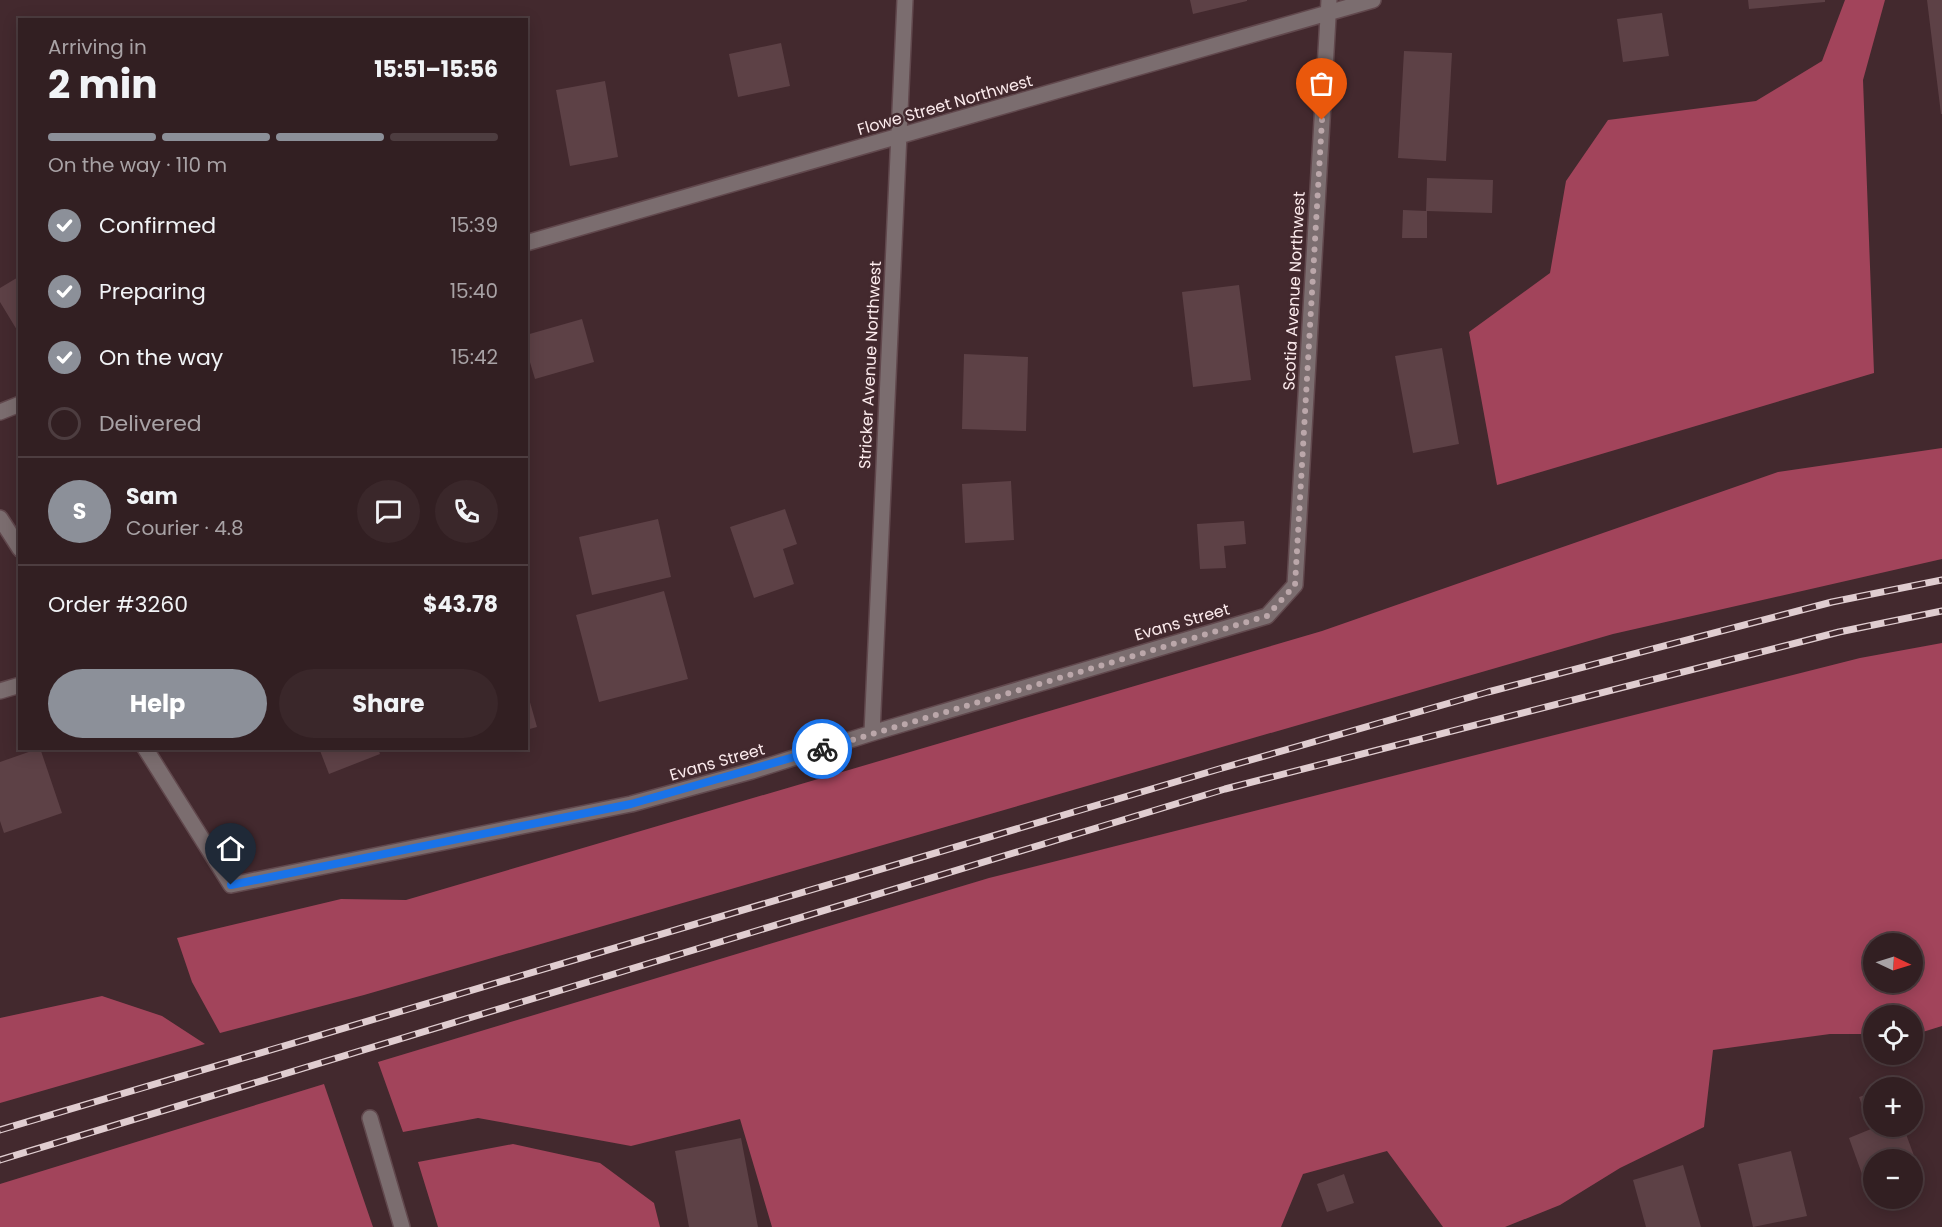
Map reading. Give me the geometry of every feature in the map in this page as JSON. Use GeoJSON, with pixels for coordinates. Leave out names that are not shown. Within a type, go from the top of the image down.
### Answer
{"type":"FeatureCollection","features":[{"type":"Feature","properties":{"kind":"street","name":"Stricker Avenue Northwest"},"geometry":{"type":"LineString","coordinates":[[872,733],[905,0]]}},
{"type":"Feature","properties":{"kind":"street","name":"Flowe Street Northwest"},"geometry":{"type":"LineString","coordinates":[[528,242],[899,137],[1329,6],[1373,0]]}},
{"type":"Feature","properties":{"kind":"street","name":"Scotia Avenue Northwest"},"geometry":{"type":"LineString","coordinates":[[1295,585],[1329,6]]}},
{"type":"Feature","properties":{"kind":"street"},"geometry":{"type":"LineString","coordinates":[[0,412],[18,405]]}},
{"type":"Feature","properties":{"kind":"street"},"geometry":{"type":"LineString","coordinates":[[0,518],[18,546]]}},
{"type":"Feature","properties":{"kind":"street","name":"Evans Street"},"geometry":{"type":"LineString","coordinates":[[146,750],[231,885],[631,804],[752,771],[872,733],[1267,616],[1295,585]]}},
{"type":"Feature","properties":{"kind":"street"},"geometry":{"type":"LineString","coordinates":[[0,691],[18,686]]}},
{"type":"Feature","properties":{"kind":"street"},"geometry":{"type":"LineString","coordinates":[[370,1118],[402,1227]]}},
{"type":"Feature","properties":{"kind":"shaded area"},"geometry":{"type":"Polygon","coordinates":[[[1845,0],[1885,0],[1863,80],[1874,373],[1497,485],[1469,332],[1550,273],[1566,181],[1608,120],[1756,101],[1822,61],[1845,0]]]}},
{"type":"Feature","properties":{"kind":"shaded area"},"geometry":{"type":"Polygon","coordinates":[[[1942,448],[1942,559],[1613,634],[364,995],[220,1033],[192,982],[177,938],[341,899],[406,900],[1322,631],[1778,472],[1942,448]]]}},
{"type":"Feature","properties":{"kind":"shaded area"},"geometry":{"type":"Polygon","coordinates":[[[1942,643],[1942,1026],[1923,1032],[1923,1005],[1863,1005],[1863,1034],[1830,1034],[1713,1050],[1704,1127],[1620,1168],[1560,1205],[1505,1227],[1443,1227],[1387,1151],[1303,1174],[1281,1227],[772,1227],[740,1119],[631,1146],[478,1118],[403,1132],[378,1062],[989,878],[1860,658],[1942,643]]]}},
{"type":"Feature","properties":{"kind":"shaded area"},"geometry":{"type":"Polygon","coordinates":[[[102,996],[162,1016],[205,1044],[0,1103],[0,1018],[102,996]]]}},
{"type":"Feature","properties":{"kind":"shaded area"},"geometry":{"type":"Polygon","coordinates":[[[324,1084],[373,1227],[0,1227],[0,1184],[324,1084]]]}},
{"type":"Feature","properties":{"kind":"shaded area"},"geometry":{"type":"Polygon","coordinates":[[[513,1144],[600,1163],[654,1203],[660,1227],[438,1227],[418,1162],[513,1144]]]}},
{"type":"Feature","properties":{"kind":"building"},"geometry":{"type":"Polygon","coordinates":[[[1190,0],[1247,0],[1247,1],[1193,14],[1190,0]]]}},
{"type":"Feature","properties":{"kind":"building"},"geometry":{"type":"Polygon","coordinates":[[[1748,0],[1825,0],[1825,2],[1749,9],[1748,0]]]}},
{"type":"Feature","properties":{"kind":"building"},"geometry":{"type":"Polygon","coordinates":[[[1927,0],[1942,0],[1942,114],[1941,114],[1927,0]]]}},
{"type":"Feature","properties":{"kind":"building"},"geometry":{"type":"Polygon","coordinates":[[[1662,13],[1669,56],[1623,62],[1617,19],[1662,13]]]}},
{"type":"Feature","properties":{"kind":"building"},"geometry":{"type":"Polygon","coordinates":[[[781,43],[790,86],[738,97],[729,54],[781,43]]]}},
{"type":"Feature","properties":{"kind":"building"},"geometry":{"type":"Polygon","coordinates":[[[1404,51],[1452,53],[1446,161],[1398,158],[1404,51]]]}},
{"type":"Feature","properties":{"kind":"building"},"geometry":{"type":"Polygon","coordinates":[[[605,81],[618,157],[570,166],[556,90],[605,81]]]}},
{"type":"Feature","properties":{"kind":"building"},"geometry":{"type":"Polygon","coordinates":[[[1427,178],[1493,180],[1492,213],[1427,211],[1427,238],[1402,238],[1403,210],[1426,211],[1427,178]]]}},
{"type":"Feature","properties":{"kind":"building"},"geometry":{"type":"Polygon","coordinates":[[[18,277],[18,332],[0,302],[0,288],[18,277]]]}},
{"type":"Feature","properties":{"kind":"building"},"geometry":{"type":"Polygon","coordinates":[[[1239,285],[1251,380],[1193,387],[1182,292],[1239,285]]]}},
{"type":"Feature","properties":{"kind":"building"},"geometry":{"type":"Polygon","coordinates":[[[582,319],[594,362],[535,379],[528,356],[528,334],[582,319]]]}},
{"type":"Feature","properties":{"kind":"building"},"geometry":{"type":"Polygon","coordinates":[[[1442,348],[1459,444],[1413,453],[1395,356],[1442,348]]]}},
{"type":"Feature","properties":{"kind":"building"},"geometry":{"type":"Polygon","coordinates":[[[964,354],[1028,357],[1026,431],[962,429],[964,354]]]}},
{"type":"Feature","properties":{"kind":"building"},"geometry":{"type":"Polygon","coordinates":[[[1011,481],[1014,540],[965,543],[962,484],[1011,481]]]}},
{"type":"Feature","properties":{"kind":"building"},"geometry":{"type":"Polygon","coordinates":[[[785,509],[797,544],[783,549],[794,584],[754,598],[730,527],[785,509]]]}},
{"type":"Feature","properties":{"kind":"building"},"geometry":{"type":"Polygon","coordinates":[[[658,519],[671,577],[592,595],[579,537],[658,519]]]}},
{"type":"Feature","properties":{"kind":"building"},"geometry":{"type":"Polygon","coordinates":[[[1244,521],[1246,544],[1224,546],[1226,568],[1200,569],[1197,524],[1244,521]]]}},
{"type":"Feature","properties":{"kind":"building"},"geometry":{"type":"Polygon","coordinates":[[[664,591],[688,679],[599,702],[576,615],[664,591]]]}},
{"type":"Feature","properties":{"kind":"building"},"geometry":{"type":"Polygon","coordinates":[[[528,695],[537,727],[528,729],[528,695]]]}},
{"type":"Feature","properties":{"kind":"building"},"geometry":{"type":"Polygon","coordinates":[[[34,750],[41,750],[62,813],[4,833],[0,821],[0,762],[34,750]]]}},
{"type":"Feature","properties":{"kind":"building"},"geometry":{"type":"Polygon","coordinates":[[[320,750],[379,750],[380,754],[329,774],[320,750]]]}},
{"type":"Feature","properties":{"kind":"building"},"geometry":{"type":"Polygon","coordinates":[[[1863,1096],[1863,1108],[1859,1097],[1863,1096]]]}},
{"type":"Feature","properties":{"kind":"building"},"geometry":{"type":"Polygon","coordinates":[[[1863,1132],[1863,1137],[1907,1137],[1912,1149],[1863,1149],[1863,1177],[1849,1138],[1863,1132]]]}},
{"type":"Feature","properties":{"kind":"building"},"geometry":{"type":"Polygon","coordinates":[[[741,1138],[758,1227],[689,1227],[675,1151],[741,1138]]]}},
{"type":"Feature","properties":{"kind":"building"},"geometry":{"type":"Polygon","coordinates":[[[1791,1151],[1807,1216],[1753,1227],[1738,1164],[1791,1151]]]}},
{"type":"Feature","properties":{"kind":"building"},"geometry":{"type":"Polygon","coordinates":[[[1683,1165],[1701,1227],[1646,1227],[1633,1180],[1683,1165]]]}},
{"type":"Feature","properties":{"kind":"building"},"geometry":{"type":"Polygon","coordinates":[[[1344,1174],[1354,1203],[1327,1212],[1317,1184],[1344,1174]]]}},
{"type":"Feature","properties":{"kind":"railway"},"geometry":{"type":"LineString","coordinates":[[0,1130],[1219,769],[1488,692],[1832,602],[1942,580]]}},
{"type":"Feature","properties":{"kind":"railway"},"geometry":{"type":"LineString","coordinates":[[0,1160],[1225,789],[1839,632],[1942,611]]}},
{"type":"Feature","properties":{"kind":"way so far"},"geometry":{"type":"LineString","coordinates":[[822,749],[1267,616],[1295,585],[1322,120]]}},
{"type":"Feature","properties":{"kind":"route"},"geometry":{"type":"LineString","coordinates":[[231,885],[631,804],[822,749]]}}]}
